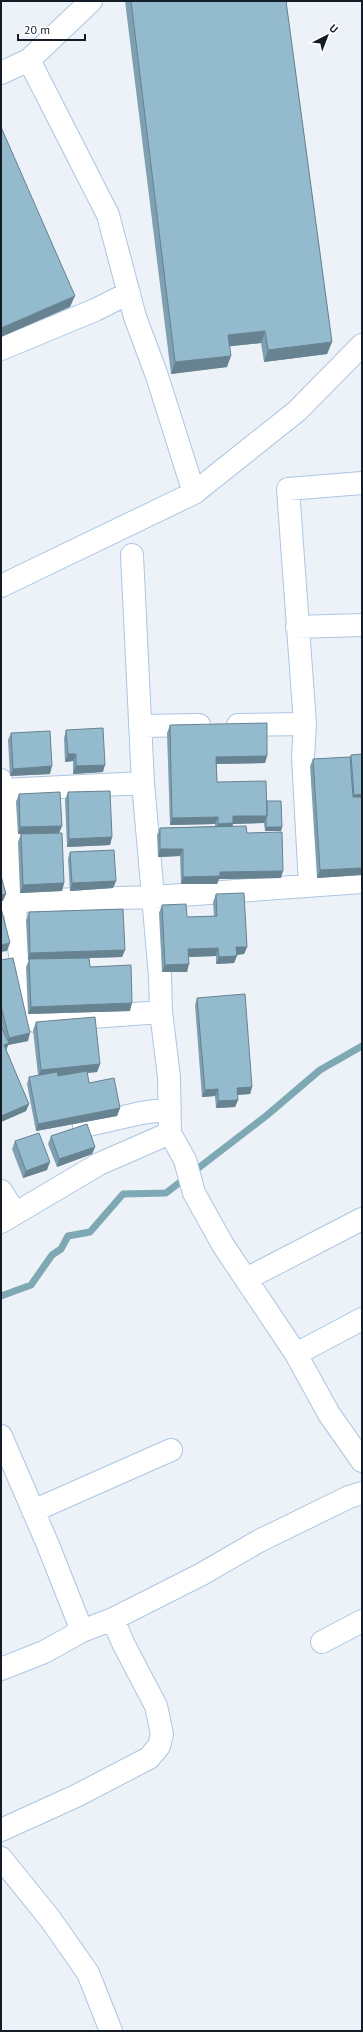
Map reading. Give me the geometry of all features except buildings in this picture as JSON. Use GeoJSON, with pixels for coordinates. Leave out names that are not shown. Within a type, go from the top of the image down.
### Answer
{"type":"FeatureCollection","features":[{"type":"Feature","properties":{"kind":"street"},"geometry":{"type":"LineString","coordinates":[[1,73],[29,60],[91,1]]}},
{"type":"Feature","properties":{"kind":"street"},"geometry":{"type":"LineString","coordinates":[[29,60],[108,215],[135,317],[157,376],[194,493]]}},
{"type":"Feature","properties":{"kind":"street"},"geometry":{"type":"LineString","coordinates":[[1,349],[95,310],[129,293]]}},
{"type":"Feature","properties":{"kind":"street"},"geometry":{"type":"LineString","coordinates":[[1,586],[194,493],[297,411],[362,345]]}},
{"type":"Feature","properties":{"kind":"street"},"geometry":{"type":"LineString","coordinates":[[310,885],[303,757],[305,724],[288,489],[362,483]]}},
{"type":"Feature","properties":{"kind":"street"},"geometry":{"type":"LineString","coordinates":[[132,556],[140,726],[154,897],[161,1012],[169,1077],[170,1133],[185,1160],[194,1193],[223,1245],[296,1354],[329,1414],[362,1461]]}},
{"type":"Feature","properties":{"kind":"street"},"geometry":{"type":"LineString","coordinates":[[297,627],[362,625]]}},
{"type":"Feature","properties":{"kind":"street"},"geometry":{"type":"LineString","coordinates":[[140,726],[305,724]]}},
{"type":"Feature","properties":{"kind":"street"},"geometry":{"type":"LineString","coordinates":[[144,783],[2,785],[12,837],[7,903],[27,1018],[36,1021],[161,1012]]}},
{"type":"Feature","properties":{"kind":"street"},"geometry":{"type":"LineString","coordinates":[[7,903],[154,897],[362,882]]}},
{"type":"Feature","properties":{"kind":"street"},"geometry":{"type":"LineString","coordinates":[[84,1126],[141,1113],[170,1109]]}},
{"type":"Feature","properties":{"kind":"street"},"geometry":{"type":"LineString","coordinates":[[1,1191],[8,1218],[99,1164],[170,1133]]}},
{"type":"Feature","properties":{"kind":"street"},"geometry":{"type":"LineString","coordinates":[[246,1279],[362,1219]]}},
{"type":"Feature","properties":{"kind":"street"},"geometry":{"type":"LineString","coordinates":[[296,1354],[362,1319]]}},
{"type":"Feature","properties":{"kind":"street"},"geometry":{"type":"LineString","coordinates":[[1,1436],[82,1631]]}},
{"type":"Feature","properties":{"kind":"street"},"geometry":{"type":"LineString","coordinates":[[33,1511],[171,1450]]}},
{"type":"Feature","properties":{"kind":"street"},"geometry":{"type":"LineString","coordinates":[[1,1669],[44,1652],[82,1631],[113,1619],[202,1574],[259,1541],[350,1497],[362,1493]]}},
{"type":"Feature","properties":{"kind":"street"},"geometry":{"type":"LineString","coordinates":[[1,1830],[76,1796],[149,1758],[159,1746],[162,1734],[156,1706],[123,1643],[113,1619]]}},
{"type":"Feature","properties":{"kind":"street"},"geometry":{"type":"LineString","coordinates":[[322,1642],[362,1620]]}},
{"type":"Feature","properties":{"kind":"street"},"geometry":{"type":"LineString","coordinates":[[1,1858],[51,1920],[88,1973],[111,2031]]}},
{"type":"Feature","properties":{"kind":"waterway"},"geometry":{"type":"LineString","coordinates":[[1,1296],[31,1285],[52,1255],[61,1249],[68,1236],[90,1232],[123,1194],[166,1193],[266,1116],[320,1070],[362,1046]]}}]}
